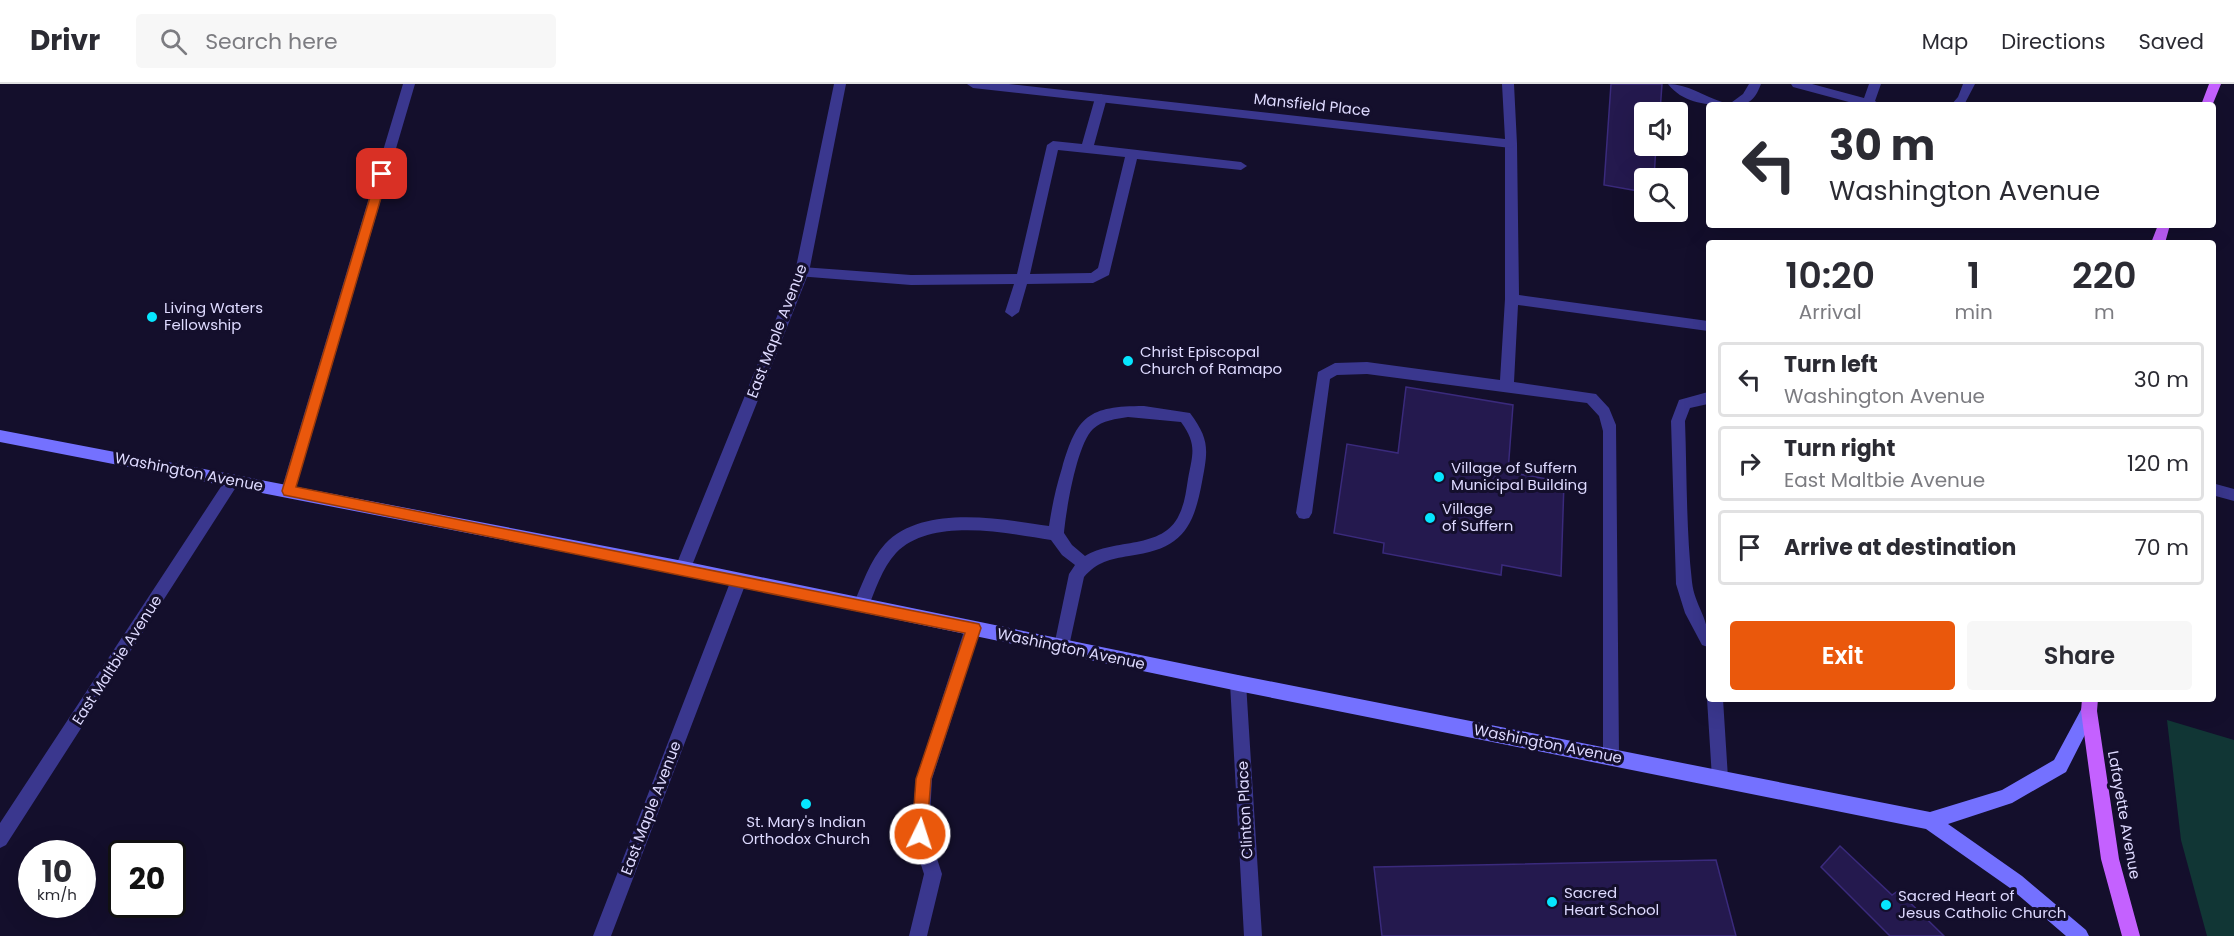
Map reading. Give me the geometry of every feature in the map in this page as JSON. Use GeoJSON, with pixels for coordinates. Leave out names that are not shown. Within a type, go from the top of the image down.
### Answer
{"type":"FeatureCollection","features":[{"type":"Feature","properties":{"kind":"main road"},"geometry":{"type":"LineString","coordinates":[[2208,102],[2215,84]]}},
{"type":"Feature","properties":{"kind":"main road","name":"Lafayette Avenue"},"geometry":{"type":"LineString","coordinates":[[2090,705],[2110,859],[2131,936]]}},
{"type":"Feature","properties":{"kind":"street"},"geometry":{"type":"LineString","coordinates":[[288,491],[409,84]]}},
{"type":"Feature","properties":{"kind":"street","name":"East Maple Avenue"},"geometry":{"type":"LineString","coordinates":[[683,568],[802,272],[840,84]]}},
{"type":"Feature","properties":{"kind":"street","name":"Mansfield Place"},"geometry":{"type":"LineString","coordinates":[[973,84],[1511,144]]}},
{"type":"Feature","properties":{"kind":"street"},"geometry":{"type":"LineString","coordinates":[[1507,386],[1512,299],[1511,144],[1508,84]]}},
{"type":"Feature","properties":{"kind":"street"},"geometry":{"type":"LineString","coordinates":[[1674,84],[1692,96],[1709,102]]}},
{"type":"Feature","properties":{"kind":"street"},"geometry":{"type":"LineString","coordinates":[[1742,102],[1753,92],[1755,84]]}},
{"type":"Feature","properties":{"kind":"street"},"geometry":{"type":"LineString","coordinates":[[1797,84],[1864,102]]}},
{"type":"Feature","properties":{"kind":"street"},"geometry":{"type":"LineString","coordinates":[[1871,102],[1875,84]]}},
{"type":"Feature","properties":{"kind":"street"},"geometry":{"type":"LineString","coordinates":[[1960,102],[1969,84]]}},
{"type":"Feature","properties":{"kind":"street"},"geometry":{"type":"LineString","coordinates":[[1088,149],[1101,98]]}},
{"type":"Feature","properties":{"kind":"street"},"geometry":{"type":"LineString","coordinates":[[1012,312],[1022,279],[1053,145],[1241,166]]}},
{"type":"Feature","properties":{"kind":"street"},"geometry":{"type":"LineString","coordinates":[[802,272],[911,279],[1093,278],[1104,271],[1132,154]]}},
{"type":"Feature","properties":{"kind":"street"},"geometry":{"type":"LineString","coordinates":[[1512,299],[1706,326]]}},
{"type":"Feature","properties":{"kind":"street"},"geometry":{"type":"LineString","coordinates":[[1304,513],[1323,376],[1335,369],[1367,368],[1507,386],[1591,398],[1601,405],[1608,418],[1611,756]]}},
{"type":"Feature","properties":{"kind":"street"},"geometry":{"type":"LineString","coordinates":[[1706,399],[1684,405],[1678,421],[1684,584],[1693,613],[1706,636]]}},
{"type":"Feature","properties":{"kind":"street"},"geometry":{"type":"LineString","coordinates":[[1062,646],[1077,574],[1083,563],[1097,555],[1157,544],[1176,533],[1190,510],[1200,455],[1200,437],[1185,417],[1158,411],[1119,412],[1096,420],[1080,434],[1059,504],[1056,534],[1067,550],[1083,563]]}},
{"type":"Feature","properties":{"kind":"street","name":"Washington Avenue"},"geometry":{"type":"LineString","coordinates":[[0,436],[683,568],[1238,683],[1930,821],[2016,882],[2080,936]]}},
{"type":"Feature","properties":{"kind":"street","name":"East Maltbie Avenue"},"geometry":{"type":"LineString","coordinates":[[0,839],[233,480]]}},
{"type":"Feature","properties":{"kind":"street"},"geometry":{"type":"LineString","coordinates":[[2216,490],[2234,495]]}},
{"type":"Feature","properties":{"kind":"street"},"geometry":{"type":"LineString","coordinates":[[861,605],[880,563],[892,546],[930,527],[987,525],[1056,534]]}},
{"type":"Feature","properties":{"kind":"street","name":"East Maple Avenue"},"geometry":{"type":"LineString","coordinates":[[602,936],[739,580]]}},
{"type":"Feature","properties":{"kind":"street"},"geometry":{"type":"LineString","coordinates":[[918,936],[933,874],[920,834],[924,779],[974,628]]}},
{"type":"Feature","properties":{"kind":"street","name":"Clinton Place"},"geometry":{"type":"LineString","coordinates":[[1238,683],[1253,936]]}},
{"type":"Feature","properties":{"kind":"street"},"geometry":{"type":"LineString","coordinates":[[1716,702],[1720,778]]}},
{"type":"Feature","properties":{"kind":"street","name":"Washington Avenue"},"geometry":{"type":"LineString","coordinates":[[1930,821],[2006,797],[2060,766],[2090,705]]}},
{"type":"Feature","properties":{"kind":"green space"},"geometry":{"type":"Polygon","coordinates":[[[2167,720],[2234,740],[2234,936],[2207,936],[2181,840],[2167,720]]]}},
{"type":"Feature","properties":{"kind":"building"},"geometry":{"type":"Polygon","coordinates":[[[1611,84],[1662,84],[1661,102],[1634,102],[1634,156],[1655,156],[1655,168],[1634,168],[1634,190],[1604,185],[1611,84]]]}},
{"type":"Feature","properties":{"kind":"building","name":"Village of Suffern Municipal Building"},"geometry":{"type":"Polygon","coordinates":[[[1406,387],[1513,405],[1508,472],[1564,482],[1561,576],[1502,565],[1501,575],[1383,553],[1384,543],[1334,533],[1347,444],[1398,453],[1406,387]]]}},
{"type":"Feature","properties":{"kind":"building","name":"Sacred Heart of Jesus Catholic Church"},"geometry":{"type":"Polygon","coordinates":[[[1840,846],[1892,895],[1898,891],[1944,936],[1890,936],[1821,867],[1840,846]]]}},
{"type":"Feature","properties":{"kind":"building","name":"Sacred Heart School"},"geometry":{"type":"Polygon","coordinates":[[[1716,860],[1736,936],[1382,936],[1374,867],[1716,860]]]}},
{"type":"Feature","properties":{"kind":"place","name":"Living Waters Fellowship"},"geometry":{"type":"Point","coordinates":[152,317]}},
{"type":"Feature","properties":{"kind":"place","name":"Christ Episcopal Church of Ramapo"},"geometry":{"type":"Point","coordinates":[1128,361]}},
{"type":"Feature","properties":{"kind":"place","name":"Village of Suffern Municipal Building"},"geometry":{"type":"Point","coordinates":[1439,477]}},
{"type":"Feature","properties":{"kind":"place","name":"Village of Suffern"},"geometry":{"type":"Point","coordinates":[1430,518]}},
{"type":"Feature","properties":{"kind":"place","name":"St. Mary's Indian Orthodox Church"},"geometry":{"type":"Point","coordinates":[806,804]}},
{"type":"Feature","properties":{"kind":"place","name":"Sacred Heart School"},"geometry":{"type":"Point","coordinates":[1552,902]}},
{"type":"Feature","properties":{"kind":"place","name":"Sacred Heart of Jesus Catholic Church"},"geometry":{"type":"Point","coordinates":[1886,905]}},
{"type":"Feature","properties":{"kind":"route"},"geometry":{"type":"LineString","coordinates":[[382,174],[288,491],[974,628],[924,779],[920,834]]}}]}
